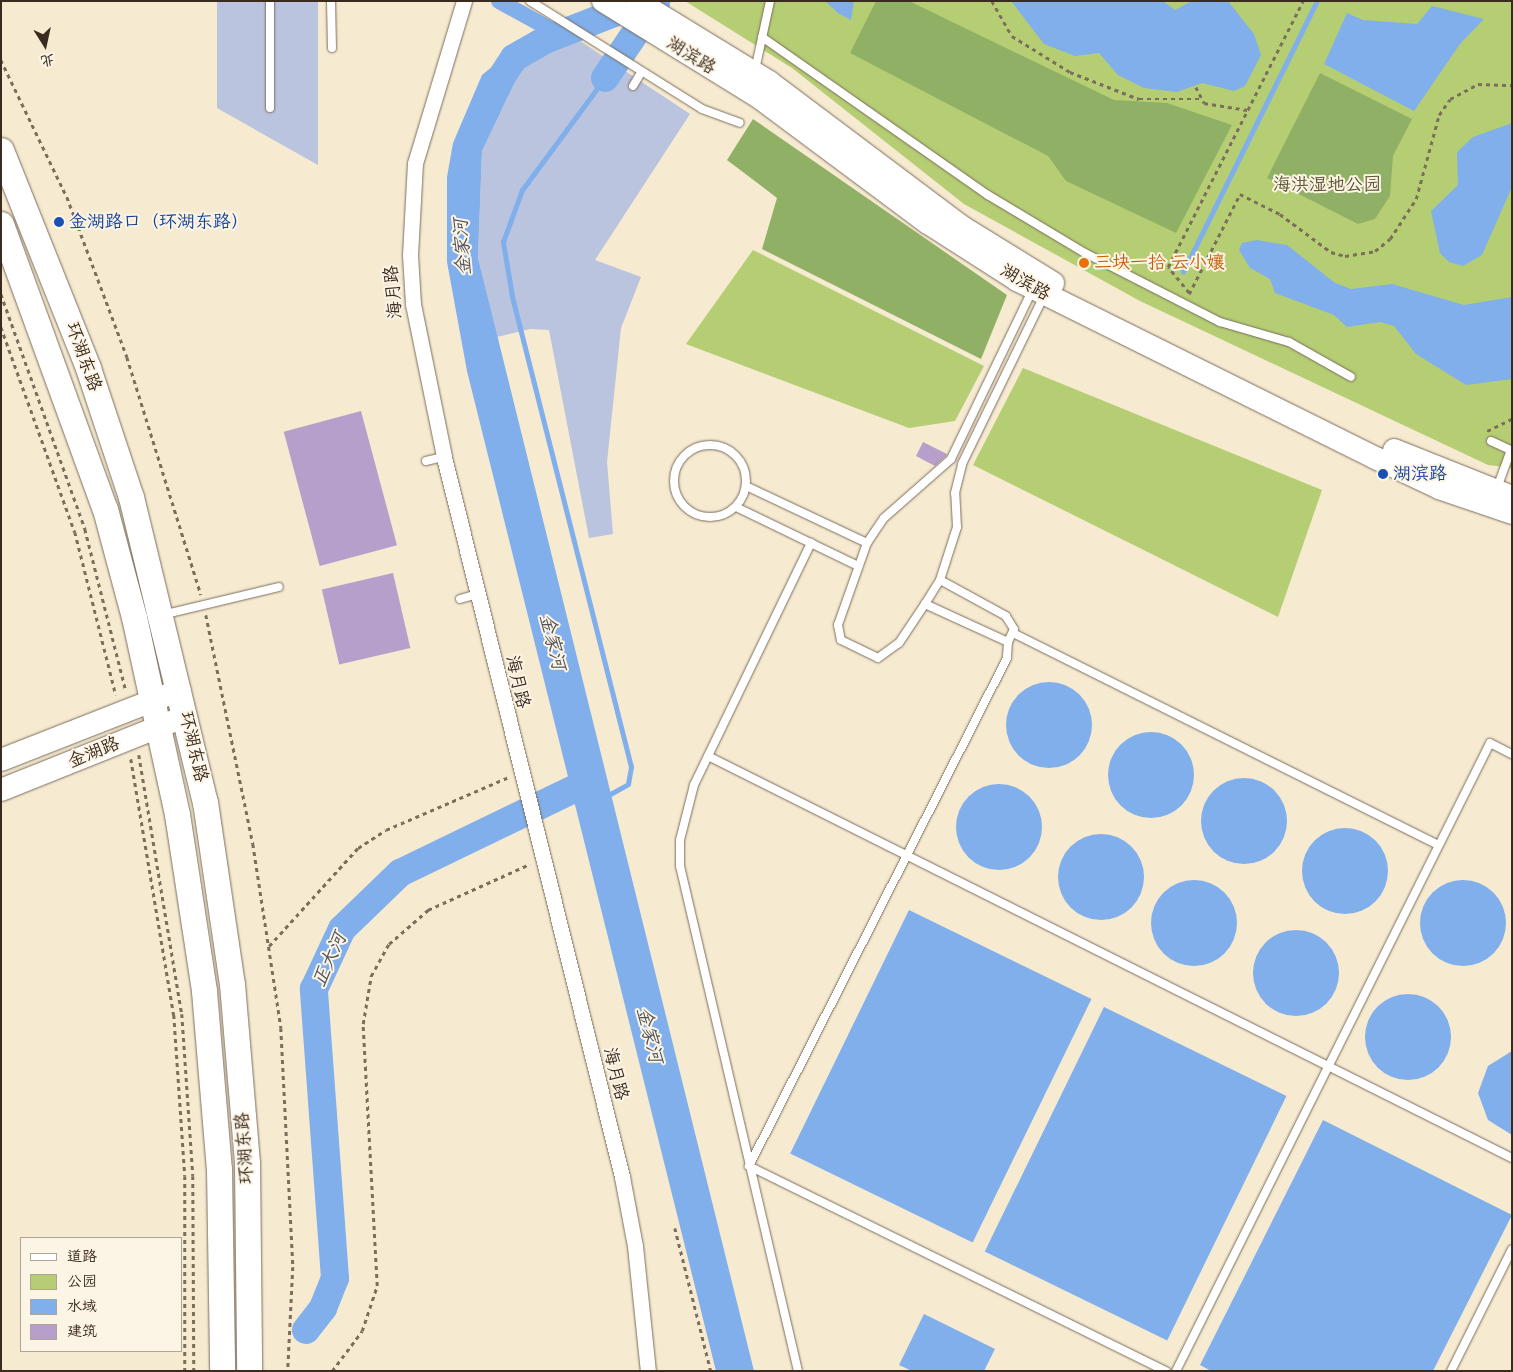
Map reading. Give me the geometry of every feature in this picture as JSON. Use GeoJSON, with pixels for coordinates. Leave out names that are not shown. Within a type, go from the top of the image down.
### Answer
{"type":"FeatureCollection","features":[{"type":"Feature","properties":{"kind":"main road","name":"湖滨路"},"geometry":{"type":"LineString","coordinates":[[603,1],[755,73],[962,227],[1053,283],[1410,458],[1504,494]]}},
{"type":"Feature","properties":{"kind":"main road","name":"湖滨路"},"geometry":{"type":"LineString","coordinates":[[637,1],[685,41],[928,223],[1039,292],[1387,463],[1512,513]]}},
{"type":"Feature","properties":{"kind":"main road","name":"环湖东路"},"geometry":{"type":"LineString","coordinates":[[1,150],[88,368],[132,497],[163,614],[205,802],[232,984],[247,1163],[249,1371]]}},
{"type":"Feature","properties":{"kind":"main road","name":"环湖东路"},"geometry":{"type":"LineString","coordinates":[[1,224],[62,381],[105,509],[136,622],[134,707],[204,991],[219,1169],[222,1371]]}},
{"type":"Feature","properties":{"kind":"main road","name":"金湖路"},"geometry":{"type":"LineString","coordinates":[[1,760],[180,690]]}},
{"type":"Feature","properties":{"kind":"main road","name":"金湖路"},"geometry":{"type":"LineString","coordinates":[[1,790],[186,716]]}},
{"type":"Feature","properties":{"kind":"street","name":"海月路"},"geometry":{"type":"LineString","coordinates":[[464,1],[415,163],[410,255],[424,373],[540,860],[622,1177],[635,1246],[648,1371]]}},
{"type":"Feature","properties":{"kind":"lane"},"geometry":{"type":"LineString","coordinates":[[270,1],[270,108]]}},
{"type":"Feature","properties":{"kind":"lane"},"geometry":{"type":"LineString","coordinates":[[331,1],[332,48]]}},
{"type":"Feature","properties":{"kind":"lane"},"geometry":{"type":"LineString","coordinates":[[530,1],[702,109],[740,123]]}},
{"type":"Feature","properties":{"kind":"lane"},"geometry":{"type":"LineString","coordinates":[[755,73],[770,1]]}},
{"type":"Feature","properties":{"kind":"lane"},"geometry":{"type":"LineString","coordinates":[[762,37],[988,195],[1085,253],[1238,330],[1289,342],[1351,377]]}},
{"type":"Feature","properties":{"kind":"lane"},"geometry":{"type":"LineString","coordinates":[[633,86],[641,70]]}},
{"type":"Feature","properties":{"kind":"lane"},"geometry":{"type":"LineString","coordinates":[[1039,292],[962,464],[955,493],[958,527],[940,580],[899,643],[878,658],[841,640],[838,625],[867,543],[890,512],[935,478],[951,459],[1039,292]]}},
{"type":"Feature","properties":{"kind":"lane"},"geometry":{"type":"LineString","coordinates":[[1491,441],[1511,450],[1504,494]]}},
{"type":"Feature","properties":{"kind":"lane"},"geometry":{"type":"LineString","coordinates":[[699,446],[724,447],[742,463],[746,486],[736,507],[715,517],[697,514],[683,505],[674,484],[680,460],[699,446]]}},
{"type":"Feature","properties":{"kind":"lane"},"geometry":{"type":"LineString","coordinates":[[426,461],[444,457]]}},
{"type":"Feature","properties":{"kind":"lane"},"geometry":{"type":"LineString","coordinates":[[746,486],[867,543]]}},
{"type":"Feature","properties":{"kind":"lane"},"geometry":{"type":"LineString","coordinates":[[736,507],[858,566]]}},
{"type":"Feature","properties":{"kind":"lane"},"geometry":{"type":"LineString","coordinates":[[799,1370],[749,1166],[680,866],[686,813],[708,756],[811,543]]}},
{"type":"Feature","properties":{"kind":"lane"},"geometry":{"type":"LineString","coordinates":[[940,580],[1006,616],[1013,633],[1438,846]]}},
{"type":"Feature","properties":{"kind":"lane"},"geometry":{"type":"LineString","coordinates":[[136,622],[279,587]]}},
{"type":"Feature","properties":{"kind":"lane"},"geometry":{"type":"LineString","coordinates":[[460,598],[477,594]]}},
{"type":"Feature","properties":{"kind":"lane"},"geometry":{"type":"LineString","coordinates":[[925,604],[1008,642]]}},
{"type":"Feature","properties":{"kind":"lane"},"geometry":{"type":"LineString","coordinates":[[749,1166],[1007,658],[1008,642],[1013,633]]}},
{"type":"Feature","properties":{"kind":"lane"},"geometry":{"type":"LineString","coordinates":[[1176,1371],[1490,743],[1512,754]]}},
{"type":"Feature","properties":{"kind":"lane"},"geometry":{"type":"LineString","coordinates":[[708,756],[1512,1158]]}},
{"type":"Feature","properties":{"kind":"lane"},"geometry":{"type":"LineString","coordinates":[[749,1166],[1166,1371]]}},
{"type":"Feature","properties":{"kind":"lane"},"geometry":{"type":"LineString","coordinates":[[1451,1371],[1512,1249]]}},
{"type":"Feature","properties":{"kind":"path"},"geometry":{"type":"LineString","coordinates":[[992,1],[1012,36],[1078,76],[1139,99],[1201,99],[1214,107],[1247,110]]}},
{"type":"Feature","properties":{"kind":"path"},"geometry":{"type":"LineString","coordinates":[[1190,293],[1168,267],[1303,1]]}},
{"type":"Feature","properties":{"kind":"path"},"geometry":{"type":"LineString","coordinates":[[1185,305],[1240,194],[1280,214],[1331,252],[1344,256],[1375,251],[1390,239],[1416,199],[1439,115],[1450,99],[1478,84],[1512,85]]}},
{"type":"Feature","properties":{"kind":"path"},"geometry":{"type":"LineString","coordinates":[[1196,87],[1201,99]]}},
{"type":"Feature","properties":{"kind":"path"},"geometry":{"type":"LineString","coordinates":[[1,294],[85,529],[134,707]]}},
{"type":"Feature","properties":{"kind":"path"},"geometry":{"type":"LineString","coordinates":[[1,327],[134,707]]}},
{"type":"Feature","properties":{"kind":"path"},"geometry":{"type":"LineString","coordinates":[[1482,437],[1490,427],[1512,419]]}},
{"type":"Feature","properties":{"kind":"path"},"geometry":{"type":"LineString","coordinates":[[140,735],[174,1015],[185,1176],[185,1371]]}},
{"type":"Feature","properties":{"kind":"path"},"geometry":{"type":"LineString","coordinates":[[140,735],[183,1023],[193,1176],[194,1371]]}},
{"type":"Feature","properties":{"kind":"path"},"geometry":{"type":"LineString","coordinates":[[269,946],[358,848],[386,830],[519,772]]}},
{"type":"Feature","properties":{"kind":"path"},"geometry":{"type":"LineString","coordinates":[[332,1371],[362,1331],[377,1286],[362,1024],[371,976],[389,944],[428,910],[540,860]]}},
{"type":"Feature","properties":{"kind":"path"},"geometry":{"type":"LineString","coordinates":[[675,1228],[711,1371]]}},
{"type":"Feature","properties":{"kind":"shaded area"},"geometry":{"type":"Polygon","coordinates":[[[217,1],[318,1],[318,165],[217,108],[217,1]]]}},
{"type":"Feature","properties":{"kind":"shaded area"},"geometry":{"type":"Polygon","coordinates":[[[550,21],[690,114],[595,260],[641,277],[621,328],[607,462],[613,534],[589,538],[549,330],[530,329],[497,337],[478,258],[482,151],[523,65],[555,45],[542,37],[550,21]]]}},
{"type":"Feature","properties":{"kind":"green space","name":"海洪湿地公园"},"geometry":{"type":"Polygon","coordinates":[[[685,1],[1512,1],[1512,468],[1488,465],[1140,301],[964,204],[792,68],[685,1]]]}},
{"type":"Feature","properties":{"kind":"green space"},"geometry":{"type":"Polygon","coordinates":[[[876,1],[909,1],[1114,100],[1167,103],[1232,125],[1176,233],[1066,181],[1048,156],[850,53],[876,1]]]}},
{"type":"Feature","properties":{"kind":"green space"},"geometry":{"type":"Polygon","coordinates":[[[1320,73],[1412,119],[1393,156],[1390,196],[1375,219],[1358,224],[1267,178],[1320,73]]]}},
{"type":"Feature","properties":{"kind":"green space"},"geometry":{"type":"Polygon","coordinates":[[[753,119],[1007,295],[981,359],[762,249],[777,198],[727,160],[753,119]]]}},
{"type":"Feature","properties":{"kind":"green space"},"geometry":{"type":"Polygon","coordinates":[[[753,250],[984,366],[955,421],[909,428],[686,344],[753,250]]]}},
{"type":"Feature","properties":{"kind":"green space"},"geometry":{"type":"Polygon","coordinates":[[[1023,368],[1322,490],[1278,617],[973,465],[1023,368]]]}},
{"type":"Feature","properties":{"kind":"water"},"geometry":{"type":"Polygon","coordinates":[[[825,1],[854,1],[851,20],[838,13],[825,1]]]}},
{"type":"Feature","properties":{"kind":"water"},"geometry":{"type":"Polygon","coordinates":[[[1011,1],[1163,1],[1175,10],[1192,1],[1228,1],[1254,34],[1261,55],[1245,86],[1234,91],[1202,83],[1177,92],[1144,88],[1118,75],[1099,53],[1075,56],[1044,44],[1011,1]]]}},
{"type":"Feature","properties":{"kind":"water"},"geometry":{"type":"Polygon","coordinates":[[[1432,6],[1484,19],[1460,44],[1414,111],[1324,64],[1347,13],[1363,20],[1417,24],[1432,6]]]}},
{"type":"Feature","properties":{"kind":"water"},"geometry":{"type":"Polygon","coordinates":[[[515,48],[523,65],[482,151],[478,258],[754,1371],[716,1371],[467,371],[447,262],[447,177],[453,143],[482,75],[515,48]]]}},
{"type":"Feature","properties":{"kind":"water"},"geometry":{"type":"Polygon","coordinates":[[[1512,123],[1512,187],[1482,255],[1463,266],[1449,262],[1440,253],[1431,211],[1458,185],[1457,152],[1473,137],[1512,123]]]}},
{"type":"Feature","properties":{"kind":"water"},"geometry":{"type":"Polygon","coordinates":[[[1257,240],[1287,245],[1335,283],[1351,289],[1392,284],[1464,305],[1512,297],[1512,379],[1466,385],[1416,354],[1394,326],[1380,322],[1347,327],[1334,315],[1275,293],[1270,279],[1250,268],[1239,250],[1242,243],[1257,240]]]}},
{"type":"Feature","properties":{"kind":"water"},"geometry":{"type":"Polygon","coordinates":[[[1041,682],[1057,682],[1066,685],[1080,694],[1089,708],[1092,725],[1089,742],[1080,756],[1066,765],[1057,768],[1041,768],[1025,761],[1013,749],[1006,733],[1006,717],[1013,701],[1025,689],[1041,682]]]}},
{"type":"Feature","properties":{"kind":"water"},"geometry":{"type":"Polygon","coordinates":[[[1143,732],[1159,732],[1168,735],[1182,744],[1191,758],[1194,775],[1191,792],[1182,806],[1168,815],[1159,818],[1143,818],[1127,811],[1115,799],[1108,783],[1108,767],[1115,751],[1127,739],[1143,732]]]}},
{"type":"Feature","properties":{"kind":"water"},"geometry":{"type":"Polygon","coordinates":[[[1236,778],[1252,778],[1261,781],[1275,790],[1284,804],[1287,821],[1284,838],[1275,852],[1261,861],[1252,864],[1236,864],[1220,857],[1208,845],[1201,829],[1201,813],[1208,797],[1220,785],[1236,778]]]}},
{"type":"Feature","properties":{"kind":"water"},"geometry":{"type":"Polygon","coordinates":[[[991,784],[1007,784],[1016,787],[1030,796],[1039,810],[1042,827],[1039,844],[1030,858],[1016,867],[1007,870],[991,870],[975,863],[963,851],[956,835],[956,819],[963,803],[975,791],[991,784]]]}},
{"type":"Feature","properties":{"kind":"water"},"geometry":{"type":"Polygon","coordinates":[[[1337,828],[1353,828],[1362,831],[1376,840],[1385,854],[1388,871],[1385,888],[1376,902],[1362,911],[1353,914],[1337,914],[1321,907],[1309,895],[1302,879],[1302,863],[1309,847],[1321,835],[1337,828]]]}},
{"type":"Feature","properties":{"kind":"water"},"geometry":{"type":"Polygon","coordinates":[[[1093,834],[1109,834],[1118,837],[1132,846],[1141,860],[1144,877],[1141,894],[1132,908],[1118,917],[1109,920],[1093,920],[1077,913],[1065,901],[1058,885],[1058,869],[1065,853],[1077,841],[1093,834]]]}},
{"type":"Feature","properties":{"kind":"water"},"geometry":{"type":"Polygon","coordinates":[[[1186,880],[1202,880],[1211,883],[1225,892],[1234,906],[1237,923],[1234,940],[1225,954],[1211,963],[1202,966],[1186,966],[1170,959],[1158,947],[1151,931],[1151,915],[1158,899],[1170,887],[1186,880]]]}},
{"type":"Feature","properties":{"kind":"water"},"geometry":{"type":"Polygon","coordinates":[[[1455,880],[1471,880],[1480,883],[1494,892],[1503,906],[1506,923],[1503,940],[1494,954],[1480,963],[1471,966],[1455,966],[1439,959],[1427,947],[1420,931],[1420,915],[1427,899],[1439,887],[1455,880]]]}},
{"type":"Feature","properties":{"kind":"water"},"geometry":{"type":"Polygon","coordinates":[[[909,910],[1091,999],[973,1243],[790,1154],[909,910]]]}},
{"type":"Feature","properties":{"kind":"water"},"geometry":{"type":"Polygon","coordinates":[[[1288,930],[1304,930],[1313,933],[1327,942],[1336,956],[1339,973],[1336,990],[1327,1004],[1313,1013],[1304,1016],[1288,1016],[1272,1009],[1260,997],[1253,981],[1253,965],[1260,949],[1272,937],[1288,930]]]}},
{"type":"Feature","properties":{"kind":"water"},"geometry":{"type":"Polygon","coordinates":[[[1400,994],[1416,994],[1425,997],[1439,1006],[1448,1020],[1451,1037],[1448,1054],[1439,1068],[1425,1077],[1416,1080],[1400,1080],[1384,1073],[1372,1061],[1365,1045],[1365,1029],[1372,1013],[1384,1001],[1400,994]]]}},
{"type":"Feature","properties":{"kind":"water"},"geometry":{"type":"Polygon","coordinates":[[[1104,1007],[1286,1096],[1167,1340],[985,1251],[1104,1007]]]}},
{"type":"Feature","properties":{"kind":"water"},"geometry":{"type":"Polygon","coordinates":[[[1512,1051],[1512,1135],[1488,1120],[1478,1093],[1488,1066],[1512,1051]]]}},
{"type":"Feature","properties":{"kind":"water"},"geometry":{"type":"Polygon","coordinates":[[[1323,1120],[1512,1215],[1433,1371],[1211,1371],[1200,1365],[1323,1120]]]}},
{"type":"Feature","properties":{"kind":"water"},"geometry":{"type":"Polygon","coordinates":[[[924,1314],[995,1349],[984,1371],[912,1371],[899,1365],[924,1314]]]}},
{"type":"Feature","properties":{"kind":"building"},"geometry":{"type":"Polygon","coordinates":[[[361,411],[397,545],[320,566],[284,432],[361,411]]]}},
{"type":"Feature","properties":{"kind":"building"},"geometry":{"type":"Polygon","coordinates":[[[923,442],[947,454],[946,456],[935,466],[916,456],[923,442]]]}},
{"type":"Feature","properties":{"kind":"building"},"geometry":{"type":"Polygon","coordinates":[[[393,573],[410,648],[339,664],[322,589],[393,573]]]}},
{"type":"Feature","properties":{"kind":"waterway"},"geometry":{"type":"LineString","coordinates":[[499,1],[559,34]]}},
{"type":"Feature","properties":{"kind":"waterway"},"geometry":{"type":"LineString","coordinates":[[1183,272],[1317,1]]}},
{"type":"Feature","properties":{"kind":"waterway","name":"金家河"},"geometry":{"type":"LineString","coordinates":[[605,78],[656,2]]}},
{"type":"Feature","properties":{"kind":"waterway","name":"金家河"},"geometry":{"type":"LineString","coordinates":[[497,84],[514,58],[545,40],[640,3]]}},
{"type":"Feature","properties":{"kind":"waterway"},"geometry":{"type":"LineString","coordinates":[[605,78],[522,190],[503,242],[512,296],[631,767],[628,784],[605,797]]}},
{"type":"Feature","properties":{"kind":"waterway","name":"正大河"},"geometry":{"type":"LineString","coordinates":[[306,1330],[323,1308],[335,1278],[314,989],[342,929],[400,873],[588,782]]}},
{"type":"Feature","properties":{"kind":"place","name":"金湖路口（环湖东路）"},"geometry":{"type":"Point","coordinates":[59,222]}},
{"type":"Feature","properties":{"kind":"place","name":"三块一拾 云小孃"},"geometry":{"type":"Point","coordinates":[1084,263]}},
{"type":"Feature","properties":{"kind":"place","name":"湖滨路"},"geometry":{"type":"Point","coordinates":[1383,474]}}]}
